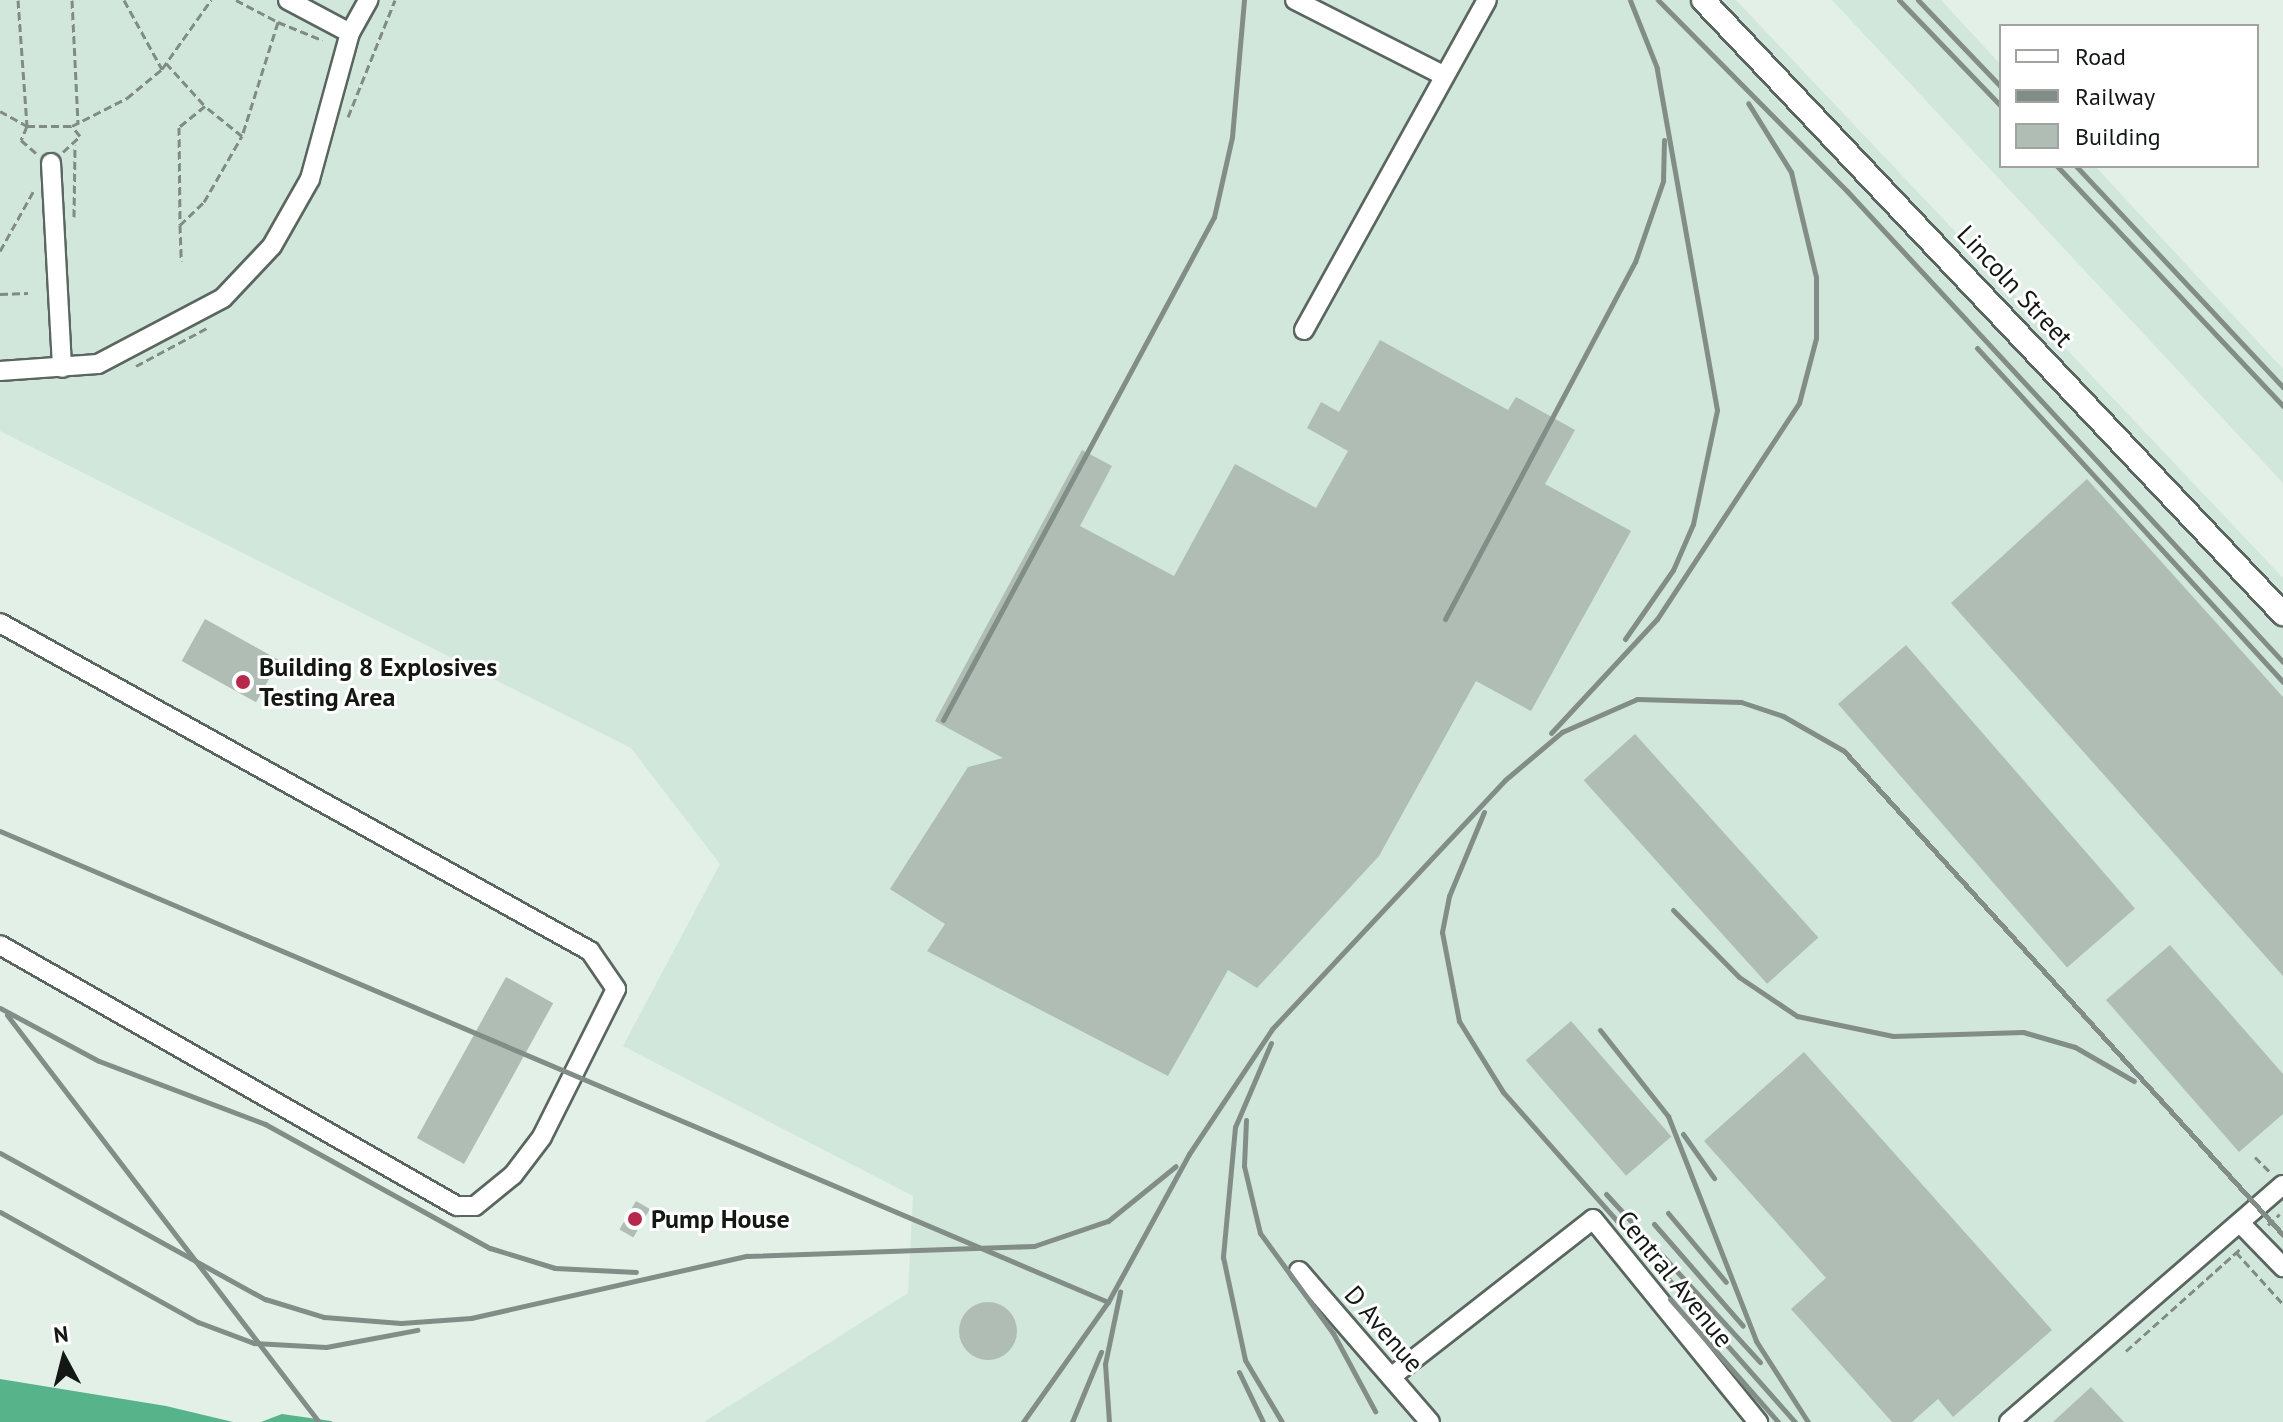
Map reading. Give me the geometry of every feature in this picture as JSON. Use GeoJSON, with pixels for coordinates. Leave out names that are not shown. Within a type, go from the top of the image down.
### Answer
{"type":"FeatureCollection","features":[{"type":"Feature","properties":{"kind":"main road","name":"Lincoln Street"},"geometry":{"type":"LineString","coordinates":[[1703,0],[2283,614]]}},
{"type":"Feature","properties":{"kind":"street"},"geometry":{"type":"LineString","coordinates":[[288,0],[350,33]]}},
{"type":"Feature","properties":{"kind":"street"},"geometry":{"type":"LineString","coordinates":[[0,371],[98,364],[166,333],[223,298],[272,246],[310,179],[350,33],[368,0]]}},
{"type":"Feature","properties":{"kind":"street"},"geometry":{"type":"LineString","coordinates":[[1295,0],[1443,75]]}},
{"type":"Feature","properties":{"kind":"street"},"geometry":{"type":"LineString","coordinates":[[1304,330],[1487,0]]}},
{"type":"Feature","properties":{"kind":"street"},"geometry":{"type":"LineString","coordinates":[[43,160],[62,368]]}},
{"type":"Feature","properties":{"kind":"street"},"geometry":{"type":"LineString","coordinates":[[0,623],[590,951],[616,989],[542,1137],[513,1175],[475,1206],[457,1206],[0,945]]}},
{"type":"Feature","properties":{"kind":"street"},"geometry":{"type":"LineString","coordinates":[[2009,1422],[2246,1229],[2283,1185]]}},
{"type":"Feature","properties":{"kind":"street","name":"Central Avenue"},"geometry":{"type":"LineString","coordinates":[[1391,1377],[1593,1219],[1758,1422]]}},
{"type":"Feature","properties":{"kind":"street"},"geometry":{"type":"LineString","coordinates":[[2246,1229],[2283,1267]]}},
{"type":"Feature","properties":{"kind":"street","name":"D Avenue"},"geometry":{"type":"LineString","coordinates":[[1299,1271],[1430,1422]]}},
{"type":"Feature","properties":{"kind":"path"},"geometry":{"type":"LineString","coordinates":[[18,0],[27,126]]}},
{"type":"Feature","properties":{"kind":"path"},"geometry":{"type":"LineString","coordinates":[[72,0],[78,124]]}},
{"type":"Feature","properties":{"kind":"path"},"geometry":{"type":"LineString","coordinates":[[124,0],[162,69]]}},
{"type":"Feature","properties":{"kind":"path"},"geometry":{"type":"LineString","coordinates":[[0,111],[27,126],[78,124],[162,69],[211,0]]}},
{"type":"Feature","properties":{"kind":"path"},"geometry":{"type":"LineString","coordinates":[[180,225],[204,202],[242,136],[278,22],[236,0]]}},
{"type":"Feature","properties":{"kind":"path"},"geometry":{"type":"LineString","coordinates":[[343,133],[395,0]]}},
{"type":"Feature","properties":{"kind":"path"},"geometry":{"type":"LineString","coordinates":[[166,63],[205,106],[242,136]]}},
{"type":"Feature","properties":{"kind":"path"},"geometry":{"type":"LineString","coordinates":[[181,261],[179,127],[205,106]]}},
{"type":"Feature","properties":{"kind":"path"},"geometry":{"type":"LineString","coordinates":[[0,251],[38,183]]}},
{"type":"Feature","properties":{"kind":"path"},"geometry":{"type":"LineString","coordinates":[[0,294],[28,293]]}},
{"type":"Feature","properties":{"kind":"path"},"geometry":{"type":"LineString","coordinates":[[131,368],[214,323]]}},
{"type":"Feature","properties":{"kind":"path"},"geometry":{"type":"LineString","coordinates":[[2126,1351],[2236,1252],[2246,1229],[2283,1211]]}},
{"type":"Feature","properties":{"kind":"path"},"geometry":{"type":"LineString","coordinates":[[2236,1252],[2283,1304]]}},
{"type":"Feature","properties":{"kind":"shaded area"},"geometry":{"type":"Polygon","coordinates":[[[0,0],[1736,0],[2283,578],[2283,1422],[704,1422],[908,1293],[913,1196],[623,1046],[720,864],[631,748],[0,431],[0,0]]]}},
{"type":"Feature","properties":{"kind":"shaded area"},"geometry":{"type":"Polygon","coordinates":[[[1832,0],[1941,0],[1999,63],[1999,168],[2097,168],[2283,369],[2283,483],[1832,0]]]}},
{"type":"Feature","properties":{"kind":"shaded area"},"geometry":{"type":"Polygon","coordinates":[[[0,1379],[166,1406],[233,1422],[0,1422],[0,1379]]]}},
{"type":"Feature","properties":{"kind":"shaded area"},"geometry":{"type":"Polygon","coordinates":[[[282,1414],[331,1421],[333,1422],[261,1422],[282,1414]]]}},
{"type":"Feature","properties":{"kind":"building"},"geometry":{"type":"Polygon","coordinates":[[[1380,340],[1508,410],[1516,397],[1575,430],[1545,484],[1631,531],[1531,711],[1476,681],[1379,856],[1257,988],[1228,970],[1168,1076],[927,951],[945,924],[890,889],[968,767],[1003,758],[935,721],[1082,450],[1112,466],[1080,526],[1174,576],[1235,464],[1316,508],[1348,451],[1307,428],[1321,402],[1339,412],[1380,340]]]}},
{"type":"Feature","properties":{"kind":"building"},"geometry":{"type":"Polygon","coordinates":[[[2087,479],[2283,697],[2283,976],[1951,603],[2087,479]]]}},
{"type":"Feature","properties":{"kind":"building","name":"Building 8 Explosives Testing Area"},"geometry":{"type":"Polygon","coordinates":[[[205,619],[279,660],[256,702],[182,661],[205,619]]]}},
{"type":"Feature","properties":{"kind":"building"},"geometry":{"type":"Polygon","coordinates":[[[1906,645],[2135,908],[2067,967],[1838,704],[1906,645]]]}},
{"type":"Feature","properties":{"kind":"building"},"geometry":{"type":"Polygon","coordinates":[[[1635,734],[1818,938],[1767,984],[1584,780],[1635,734]]]}},
{"type":"Feature","properties":{"kind":"building"},"geometry":{"type":"Polygon","coordinates":[[[2170,945],[2283,1074],[2283,1114],[2239,1152],[2106,1000],[2170,945]]]}},
{"type":"Feature","properties":{"kind":"building"},"geometry":{"type":"Polygon","coordinates":[[[506,977],[553,1003],[464,1164],[417,1138],[506,977]]]}},
{"type":"Feature","properties":{"kind":"building"},"geometry":{"type":"Polygon","coordinates":[[[1571,1021],[1671,1136],[1626,1176],[1526,1060],[1571,1021]]]}},
{"type":"Feature","properties":{"kind":"building"},"geometry":{"type":"Polygon","coordinates":[[[1804,1052],[2052,1330],[1953,1417],[1938,1399],[1912,1422],[1892,1422],[1791,1309],[1826,1278],[1704,1141],[1804,1052]]]}},
{"type":"Feature","properties":{"kind":"building","name":"Pump House"},"geometry":{"type":"Polygon","coordinates":[[[636,1201],[650,1209],[633,1238],[620,1230],[636,1201]]]}},
{"type":"Feature","properties":{"kind":"building"},"geometry":{"type":"Polygon","coordinates":[[[988,1302],[999,1304],[1008,1311],[1015,1320],[1015,1342],[1008,1351],[999,1358],[988,1360],[977,1358],[968,1351],[961,1342],[959,1331],[961,1320],[968,1311],[977,1304],[988,1302]]]}},
{"type":"Feature","properties":{"kind":"building"},"geometry":{"type":"Polygon","coordinates":[[[2091,1387],[2124,1422],[2053,1422],[2091,1387]]]}},
{"type":"Feature","properties":{"kind":"railway"},"geometry":{"type":"LineString","coordinates":[[943,720],[1214,217],[1232,137],[1244,0]]}},
{"type":"Feature","properties":{"kind":"railway"},"geometry":{"type":"LineString","coordinates":[[1625,639],[1673,570],[1693,524],[1717,410],[1657,68],[1630,0]]}},
{"type":"Feature","properties":{"kind":"railway"},"geometry":{"type":"LineString","coordinates":[[1658,0],[1847,191],[2283,662]]}},
{"type":"Feature","properties":{"kind":"railway"},"geometry":{"type":"LineString","coordinates":[[1899,0],[1999,104]]}},
{"type":"Feature","properties":{"kind":"railway"},"geometry":{"type":"LineString","coordinates":[[1918,0],[1999,85]]}},
{"type":"Feature","properties":{"kind":"railway"},"geometry":{"type":"LineString","coordinates":[[1551,733],[1657,619],[1799,403],[1816,338],[1816,277],[1791,172],[1748,103]]}},
{"type":"Feature","properties":{"kind":"railway"},"geometry":{"type":"LineString","coordinates":[[1445,619],[1635,262],[1663,181],[1664,140]]}},
{"type":"Feature","properties":{"kind":"railway"},"geometry":{"type":"LineString","coordinates":[[2059,168],[2283,406]]}},
{"type":"Feature","properties":{"kind":"railway"},"geometry":{"type":"LineString","coordinates":[[2078,168],[2283,387]]}},
{"type":"Feature","properties":{"kind":"railway"},"geometry":{"type":"LineString","coordinates":[[1977,348],[2283,682]]}},
{"type":"Feature","properties":{"kind":"railway"},"geometry":{"type":"LineString","coordinates":[[0,831],[1108,1302],[1189,1154],[1272,1029],[1505,780],[1562,732],[1637,699],[1741,702],[1783,716],[1844,751],[2283,1235]]}},
{"type":"Feature","properties":{"kind":"railway"},"geometry":{"type":"LineString","coordinates":[[1484,812],[1449,896],[1442,932],[1459,1021],[1503,1092],[1795,1422]]}},
{"type":"Feature","properties":{"kind":"railway"},"geometry":{"type":"LineString","coordinates":[[1673,910],[1739,977],[1797,1016],[1893,1036],[2023,1032],[2075,1047],[2134,1081]]}},
{"type":"Feature","properties":{"kind":"railway"},"geometry":{"type":"LineString","coordinates":[[0,1008],[99,1061],[265,1124],[490,1248],[555,1268],[636,1272]]}},
{"type":"Feature","properties":{"kind":"railway"},"geometry":{"type":"LineString","coordinates":[[7,1015],[319,1422]]}},
{"type":"Feature","properties":{"kind":"railway"},"geometry":{"type":"LineString","coordinates":[[1600,1030],[1668,1116],[1756,1341],[1808,1422]]}},
{"type":"Feature","properties":{"kind":"railway"},"geometry":{"type":"LineString","coordinates":[[1271,1043],[1235,1127],[1223,1257],[1245,1360],[1282,1422]]}},
{"type":"Feature","properties":{"kind":"railway"},"geometry":{"type":"LineString","coordinates":[[1246,1120],[1244,1166],[1260,1233],[1333,1333],[1375,1411]]}},
{"type":"Feature","properties":{"kind":"railway"},"geometry":{"type":"LineString","coordinates":[[1683,1134],[1714,1178]]}},
{"type":"Feature","properties":{"kind":"railway"},"geometry":{"type":"LineString","coordinates":[[0,1153],[265,1299],[324,1317],[401,1323],[471,1318],[747,1256],[1034,1246],[1108,1221],[1176,1166]]}},
{"type":"Feature","properties":{"kind":"railway"},"geometry":{"type":"LineString","coordinates":[[1606,1194],[1760,1362]]}},
{"type":"Feature","properties":{"kind":"railway"},"geometry":{"type":"LineString","coordinates":[[0,1212],[198,1322],[254,1343],[326,1347],[417,1330]]}},
{"type":"Feature","properties":{"kind":"railway"},"geometry":{"type":"LineString","coordinates":[[1668,1213],[1726,1282]]}},
{"type":"Feature","properties":{"kind":"railway"},"geometry":{"type":"LineString","coordinates":[[1654,1224],[1743,1326]]}},
{"type":"Feature","properties":{"kind":"railway"},"geometry":{"type":"LineString","coordinates":[[1109,1422],[1105,1364],[1120,1292]]}},
{"type":"Feature","properties":{"kind":"railway"},"geometry":{"type":"LineString","coordinates":[[1670,1299],[1778,1422]]}},
{"type":"Feature","properties":{"kind":"railway"},"geometry":{"type":"LineString","coordinates":[[1023,1422],[1108,1302]]}},
{"type":"Feature","properties":{"kind":"railway"},"geometry":{"type":"LineString","coordinates":[[1072,1422],[1101,1352]]}},
{"type":"Feature","properties":{"kind":"railway"},"geometry":{"type":"LineString","coordinates":[[1239,1372],[1263,1422]]}},
{"type":"Feature","properties":{"kind":"place","name":"Building 8 Explosives Testing Area"},"geometry":{"type":"Point","coordinates":[243,682]}},
{"type":"Feature","properties":{"kind":"place","name":"Pump House"},"geometry":{"type":"Point","coordinates":[635,1219]}}]}
